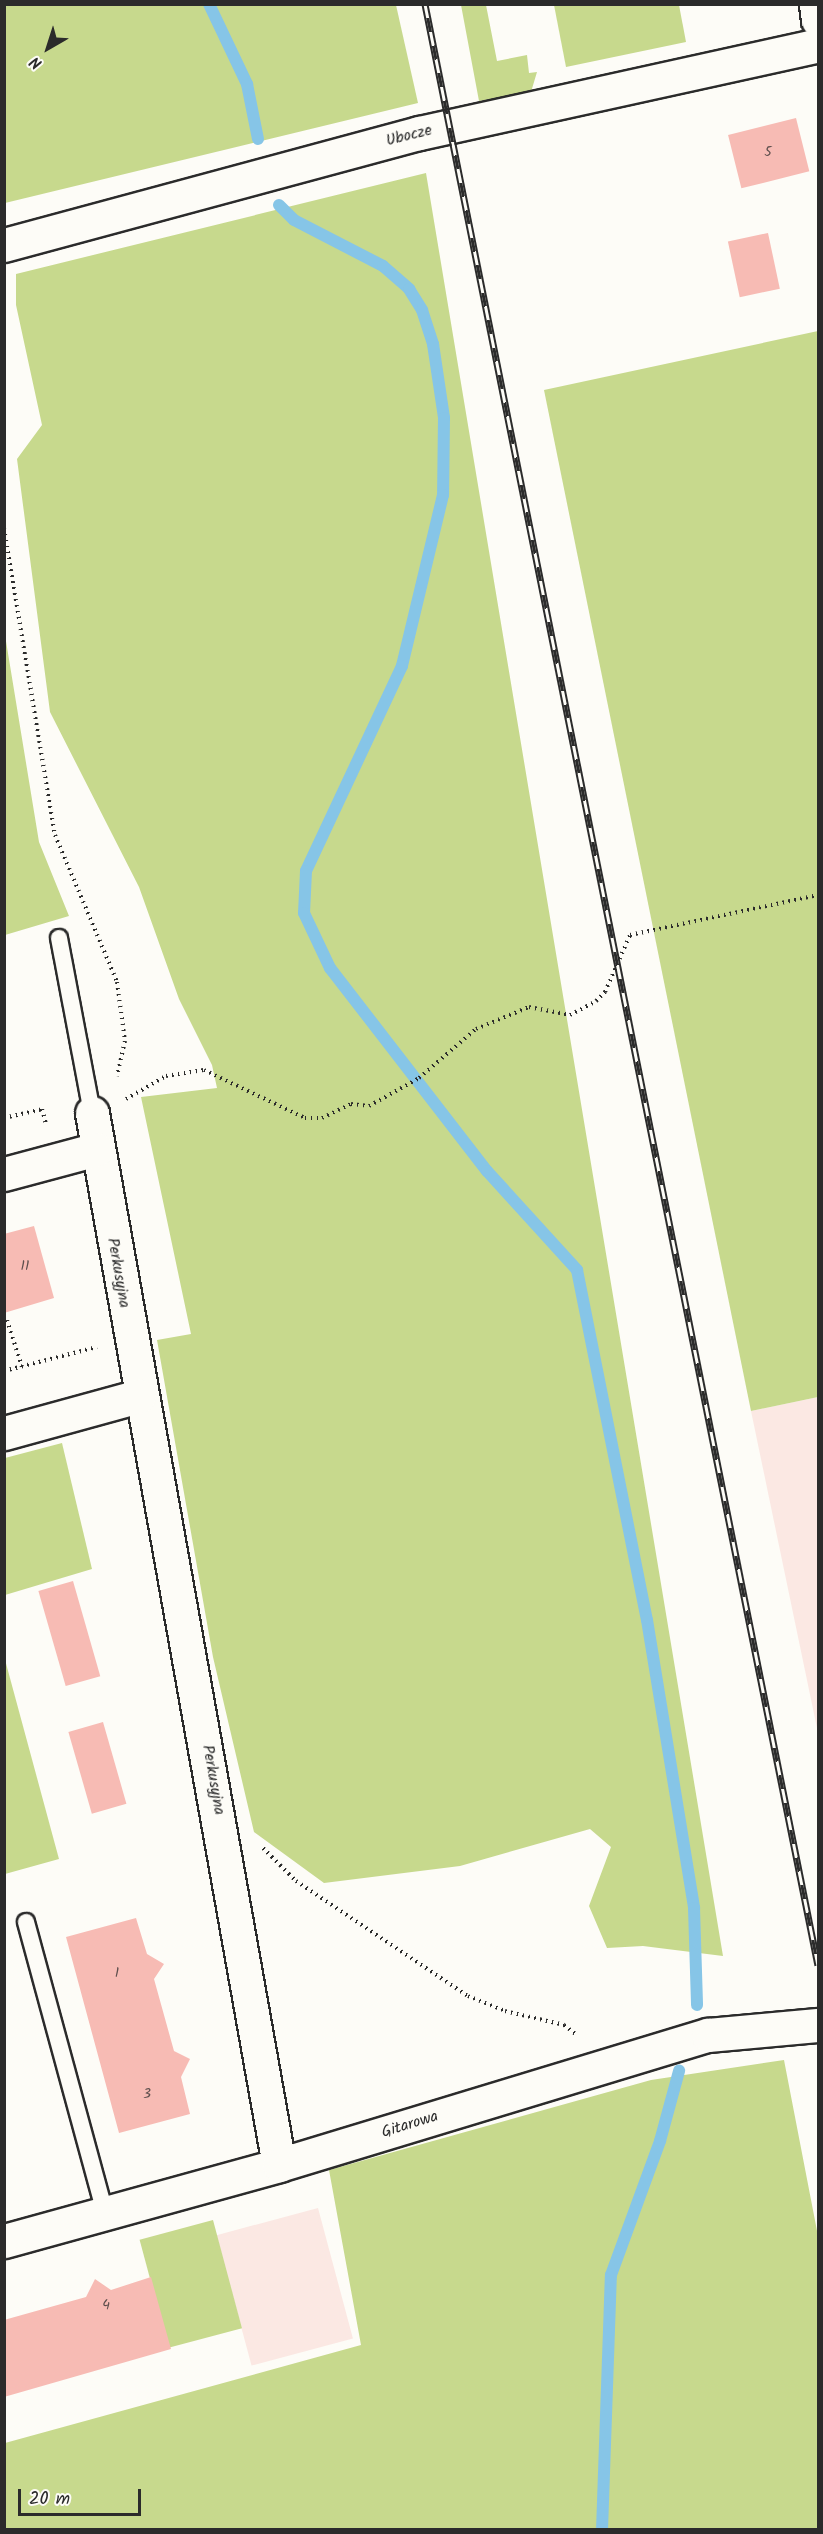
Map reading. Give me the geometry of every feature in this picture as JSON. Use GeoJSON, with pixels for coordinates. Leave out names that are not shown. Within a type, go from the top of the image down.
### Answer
{"type":"FeatureCollection","features":[{"type":"Feature","properties":{"kind":"street"},"geometry":{"type":"LineString","coordinates":[[816,4],[819,20]]}},
{"type":"Feature","properties":{"kind":"street","name":"Ubocze"},"geometry":{"type":"LineString","coordinates":[[4,245],[419,133],[819,45]]}},
{"type":"Feature","properties":{"kind":"street","name":"Perkusyjna"},"geometry":{"type":"LineString","coordinates":[[92,1113],[139,1396],[225,1849],[279,2165]]}},
{"type":"Feature","properties":{"kind":"street"},"geometry":{"type":"LineString","coordinates":[[4,1174],[97,1149]]}},
{"type":"Feature","properties":{"kind":"street"},"geometry":{"type":"LineString","coordinates":[[4,1433],[139,1396]]}},
{"type":"Feature","properties":{"kind":"street","name":"Gitarowa"},"geometry":{"type":"LineString","coordinates":[[4,2241],[279,2165],[708,2036],[819,2025]]}},
{"type":"Feature","properties":{"kind":"lane"},"geometry":{"type":"LineString","coordinates":[[59,938],[92,1113]]}},
{"type":"Feature","properties":{"kind":"lane"},"geometry":{"type":"LineString","coordinates":[[26,1922],[105,2213]]}},
{"type":"Feature","properties":{"kind":"path"},"geometry":{"type":"LineString","coordinates":[[4,528],[55,835],[118,992],[125,1041],[115,1086],[92,1113]]}},
{"type":"Feature","properties":{"kind":"path"},"geometry":{"type":"LineString","coordinates":[[92,1113],[166,1076],[204,1070],[305,1118],[322,1118],[351,1104],[369,1106],[418,1078],[476,1029],[529,1007],[570,1016],[596,1001],[605,992],[630,935],[819,895]]}},
{"type":"Feature","properties":{"kind":"path"},"geometry":{"type":"LineString","coordinates":[[7,1320],[22,1366]]}},
{"type":"Feature","properties":{"kind":"path"},"geometry":{"type":"LineString","coordinates":[[4,1371],[129,1338]]}},
{"type":"Feature","properties":{"kind":"path"},"geometry":{"type":"LineString","coordinates":[[225,1849],[258,1844],[296,1881],[392,1941],[468,1996],[505,2011],[564,2025],[617,2063]]}},
{"type":"Feature","properties":{"kind":"shaded area"},"geometry":{"type":"Polygon","coordinates":[[[818,1397],[818,1733],[751,1411],[818,1397]]]}},
{"type":"Feature","properties":{"kind":"shaded area"},"geometry":{"type":"Polygon","coordinates":[[[318,2208],[353,2338],[252,2366],[217,2235],[318,2208]]]}},
{"type":"Feature","properties":{"kind":"green space"},"geometry":{"type":"Polygon","coordinates":[[[4,5],[396,5],[418,103],[5,203],[4,5]]]}},
{"type":"Feature","properties":{"kind":"green space"},"geometry":{"type":"Polygon","coordinates":[[[461,5],[486,5],[497,61],[527,55],[529,73],[537,72],[531,92],[479,101],[461,5]]]}},
{"type":"Feature","properties":{"kind":"green space"},"geometry":{"type":"Polygon","coordinates":[[[554,5],[679,5],[686,42],[566,67],[554,5]]]}},
{"type":"Feature","properties":{"kind":"green space"},"geometry":{"type":"Polygon","coordinates":[[[426,173],[723,1956],[643,1946],[607,1948],[589,1906],[611,1847],[590,1829],[460,1866],[324,1883],[254,1832],[213,1657],[157,1340],[191,1334],[141,1097],[217,1088],[212,1065],[179,999],[139,887],[50,712],[17,459],[42,425],[16,305],[16,274],[426,173]]]}},
{"type":"Feature","properties":{"kind":"green space"},"geometry":{"type":"Polygon","coordinates":[[[818,331],[818,1397],[751,1411],[544,390],[818,331]]]}},
{"type":"Feature","properties":{"kind":"green space"},"geometry":{"type":"Polygon","coordinates":[[[5,635],[39,842],[69,916],[5,935],[5,635]]]}},
{"type":"Feature","properties":{"kind":"green space"},"geometry":{"type":"Polygon","coordinates":[[[62,1443],[92,1569],[5,1595],[5,1458],[62,1443]]]}},
{"type":"Feature","properties":{"kind":"green space"},"geometry":{"type":"Polygon","coordinates":[[[4,1656],[59,1859],[5,1874],[4,1874],[4,1656]]]}},
{"type":"Feature","properties":{"kind":"green space"},"geometry":{"type":"Polygon","coordinates":[[[784,2060],[818,2236],[818,2529],[5,2529],[5,2443],[361,2345],[329,2170],[651,2080],[784,2060]]]}},
{"type":"Feature","properties":{"kind":"green space"},"geometry":{"type":"Polygon","coordinates":[[[213,2220],[242,2328],[169,2348],[140,2240],[213,2220]]]}},
{"type":"Feature","properties":{"kind":"building"},"geometry":{"type":"Polygon","coordinates":[[[796,118],[809,171],[741,188],[728,135],[796,118]]]}},
{"type":"Feature","properties":{"kind":"building"},"geometry":{"type":"Polygon","coordinates":[[[768,233],[780,289],[740,297],[728,242],[768,233]]]}},
{"type":"Feature","properties":{"kind":"building"},"geometry":{"type":"Polygon","coordinates":[[[34,1226],[54,1298],[4,1313],[4,1234],[34,1226]]]}},
{"type":"Feature","properties":{"kind":"building"},"geometry":{"type":"Polygon","coordinates":[[[73,1581],[100,1676],[66,1686],[38,1591],[73,1581]]]}},
{"type":"Feature","properties":{"kind":"building"},"geometry":{"type":"Polygon","coordinates":[[[103,1722],[126,1804],[92,1814],[68,1732],[103,1722]]]}},
{"type":"Feature","properties":{"kind":"building"},"geometry":{"type":"Polygon","coordinates":[[[136,1918],[147,1954],[164,1964],[154,1979],[174,2051],[190,2059],[181,2077],[190,2114],[119,2133],[66,1937],[136,1918]]]}},
{"type":"Feature","properties":{"kind":"building"},"geometry":{"type":"Polygon","coordinates":[[[151,2277],[171,2349],[4,2397],[4,2320],[86,2297],[95,2279],[111,2290],[151,2277]]]}},
{"type":"Feature","properties":{"kind":"waterway"},"geometry":{"type":"LineString","coordinates":[[209,4],[247,84],[258,139]]}},
{"type":"Feature","properties":{"kind":"waterway"},"geometry":{"type":"LineString","coordinates":[[279,205],[294,220],[383,266],[409,289],[422,310],[433,344],[444,418],[443,495],[402,666],[306,871],[304,913],[330,968],[487,1171],[577,1270],[647,1620],[694,1908],[697,2005]]}},
{"type":"Feature","properties":{"kind":"waterway"},"geometry":{"type":"LineString","coordinates":[[602,2530],[611,2275],[660,2141],[679,2071]]}},
{"type":"Feature","properties":{"kind":"railway"},"geometry":{"type":"LineString","coordinates":[[425,4],[818,1965]]}}]}
